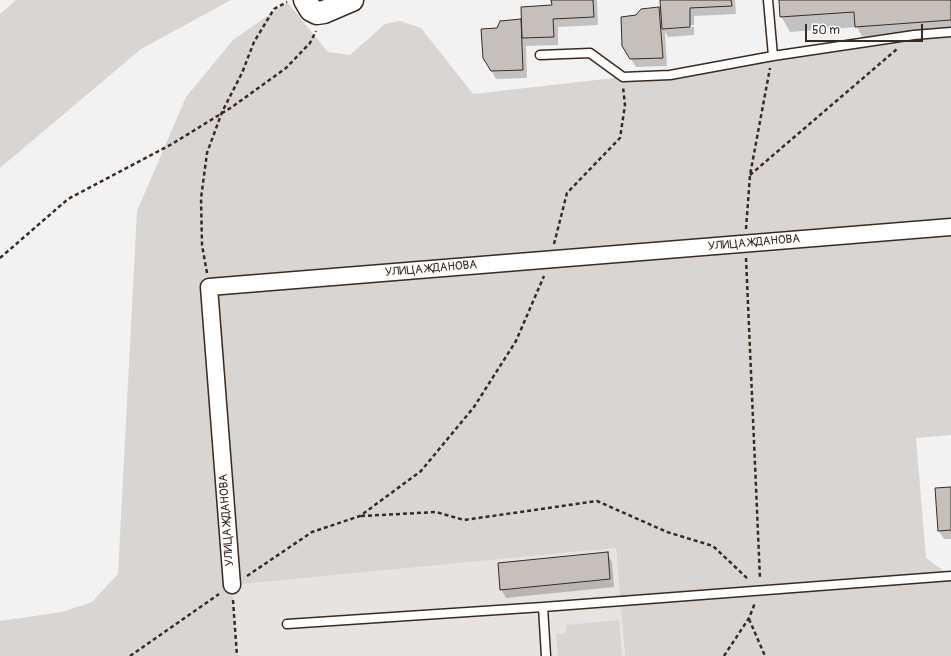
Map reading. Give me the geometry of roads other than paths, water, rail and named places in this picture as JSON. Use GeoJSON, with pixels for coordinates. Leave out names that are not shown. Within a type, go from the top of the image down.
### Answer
{"type":"FeatureCollection","features":[{"type":"Feature","properties":{"kind":"street"},"geometry":{"type":"LineString","coordinates":[[304,0],[311,10],[317,13],[324,12],[352,0]]}},
{"type":"Feature","properties":{"kind":"street","name":"УЛИЦА ЖДАНОВА"},"geometry":{"type":"LineString","coordinates":[[232,585],[209,287],[951,227]]}},
{"type":"Feature","properties":{"kind":"lane"},"geometry":{"type":"LineString","coordinates":[[768,0],[773,56]]}},
{"type":"Feature","properties":{"kind":"lane"},"geometry":{"type":"LineString","coordinates":[[540,55],[590,53],[623,77],[670,74],[773,56],[914,35],[951,32]]}},
{"type":"Feature","properties":{"kind":"lane"},"geometry":{"type":"LineString","coordinates":[[287,624],[543,607],[951,576]]}},
{"type":"Feature","properties":{"kind":"lane"},"geometry":{"type":"LineString","coordinates":[[543,607],[546,656]]}}]}
